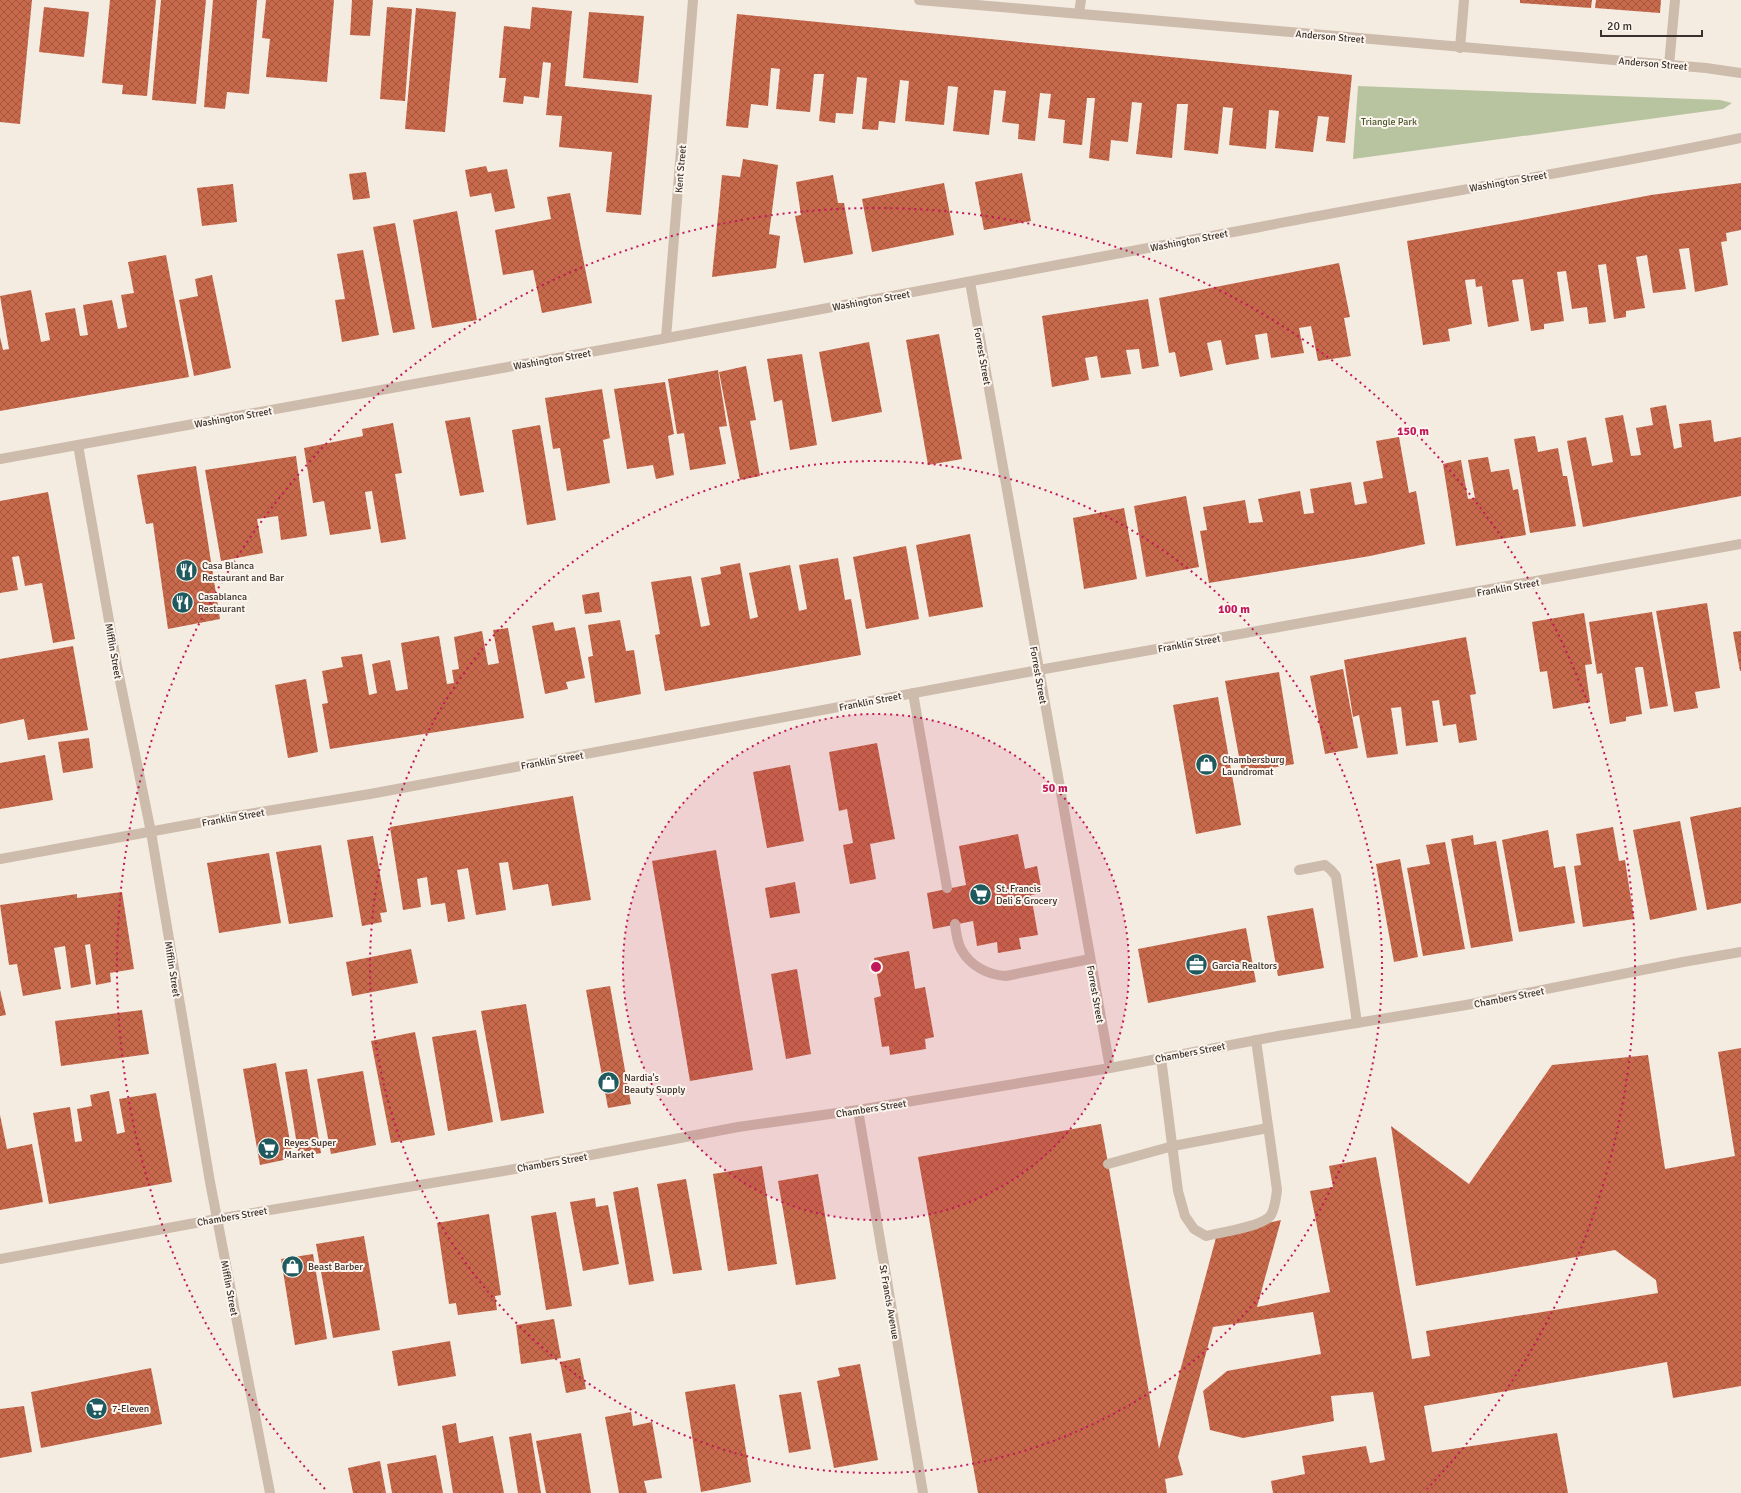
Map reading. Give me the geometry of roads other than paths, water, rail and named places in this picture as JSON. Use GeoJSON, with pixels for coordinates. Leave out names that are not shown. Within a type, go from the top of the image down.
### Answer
{"type":"FeatureCollection","features":[{"type":"Feature","properties":{"kind":"street","name":"Kent Street"},"geometry":{"type":"LineString","coordinates":[[666,338],[693,0]]}},
{"type":"Feature","properties":{"kind":"street","name":"Anderson Street"},"geometry":{"type":"LineString","coordinates":[[919,0],[1669,65],[1741,73]]}},
{"type":"Feature","properties":{"kind":"street"},"geometry":{"type":"LineString","coordinates":[[1079,13],[1080,0]]}},
{"type":"Feature","properties":{"kind":"street"},"geometry":{"type":"LineString","coordinates":[[1460,48],[1464,0]]}},
{"type":"Feature","properties":{"kind":"street"},"geometry":{"type":"LineString","coordinates":[[1669,65],[1675,0]]}},
{"type":"Feature","properties":{"kind":"street","name":"Washington Street"},"geometry":{"type":"LineString","coordinates":[[0,459],[970,282],[1351,209],[1684,150],[1741,138]]}},
{"type":"Feature","properties":{"kind":"street","name":"Forrest Street"},"geometry":{"type":"LineString","coordinates":[[970,282],[1110,1068]]}},
{"type":"Feature","properties":{"kind":"street","name":"Mifflin Street"},"geometry":{"type":"LineString","coordinates":[[78,445],[117,666],[150,832],[217,1219],[270,1493]]}},
{"type":"Feature","properties":{"kind":"street","name":"Franklin Street"},"geometry":{"type":"LineString","coordinates":[[0,859],[236,816],[378,793],[1038,670],[1741,544]]}},
{"type":"Feature","properties":{"kind":"street"},"geometry":{"type":"LineString","coordinates":[[913,693],[947,888]]}},
{"type":"Feature","properties":{"kind":"street"},"geometry":{"type":"LineString","coordinates":[[1299,870],[1325,865],[1336,876],[1358,1023]]}},
{"type":"Feature","properties":{"kind":"street"},"geometry":{"type":"LineString","coordinates":[[955,924],[960,949],[971,962],[985,972],[995,975],[1006,976],[1090,960]]}},
{"type":"Feature","properties":{"kind":"street","name":"Chambers Street"},"geometry":{"type":"LineString","coordinates":[[0,1259],[217,1219],[533,1166],[738,1127],[858,1110],[1110,1068],[1256,1040],[1466,1005],[1675,963],[1741,952]]}},
{"type":"Feature","properties":{"kind":"street"},"geometry":{"type":"LineString","coordinates":[[1161,1058],[1178,1192],[1185,1216],[1194,1229],[1206,1236],[1263,1223],[1271,1215],[1277,1190],[1256,1040]]}},
{"type":"Feature","properties":{"kind":"street","name":"St Francis Avenue"},"geometry":{"type":"LineString","coordinates":[[858,1110],[922,1492]]}},
{"type":"Feature","properties":{"kind":"street"},"geometry":{"type":"LineString","coordinates":[[1108,1164],[1173,1146],[1268,1128]]}},
{"type":"Feature","properties":{"kind":"street"},"geometry":{"type":"LineString","coordinates":[[912,1493],[922,1492]]}},
{"type":"Feature","properties":{"kind":"place","name":"Casa Blanca Restaurant and Bar"},"geometry":{"type":"Point","coordinates":[186,571]}},
{"type":"Feature","properties":{"kind":"place","name":"Casablanca Restaurant"},"geometry":{"type":"Point","coordinates":[182,602]}},
{"type":"Feature","properties":{"kind":"place","name":"Chambersburg Laundromat"},"geometry":{"type":"Point","coordinates":[1207,765]}},
{"type":"Feature","properties":{"kind":"place","name":"St. Francis Deli & Grocery"},"geometry":{"type":"Point","coordinates":[981,894]}},
{"type":"Feature","properties":{"kind":"place","name":"Garcia Realtors"},"geometry":{"type":"Point","coordinates":[1197,965]}},
{"type":"Feature","properties":{"kind":"place","name":"Nardia's Beauty Supply"},"geometry":{"type":"Point","coordinates":[608,1083]}},
{"type":"Feature","properties":{"kind":"place","name":"Reyes Super Market"},"geometry":{"type":"Point","coordinates":[269,1148]}},
{"type":"Feature","properties":{"kind":"place","name":"Beast Barber"},"geometry":{"type":"Point","coordinates":[293,1266]}},
{"type":"Feature","properties":{"kind":"place","name":"7-Eleven"},"geometry":{"type":"Point","coordinates":[96,1408]}},
{"type":"Feature","properties":{"kind":"park label","name":"Triangle Park"},"geometry":{"type":"Point","coordinates":[1389,121]}}]}
